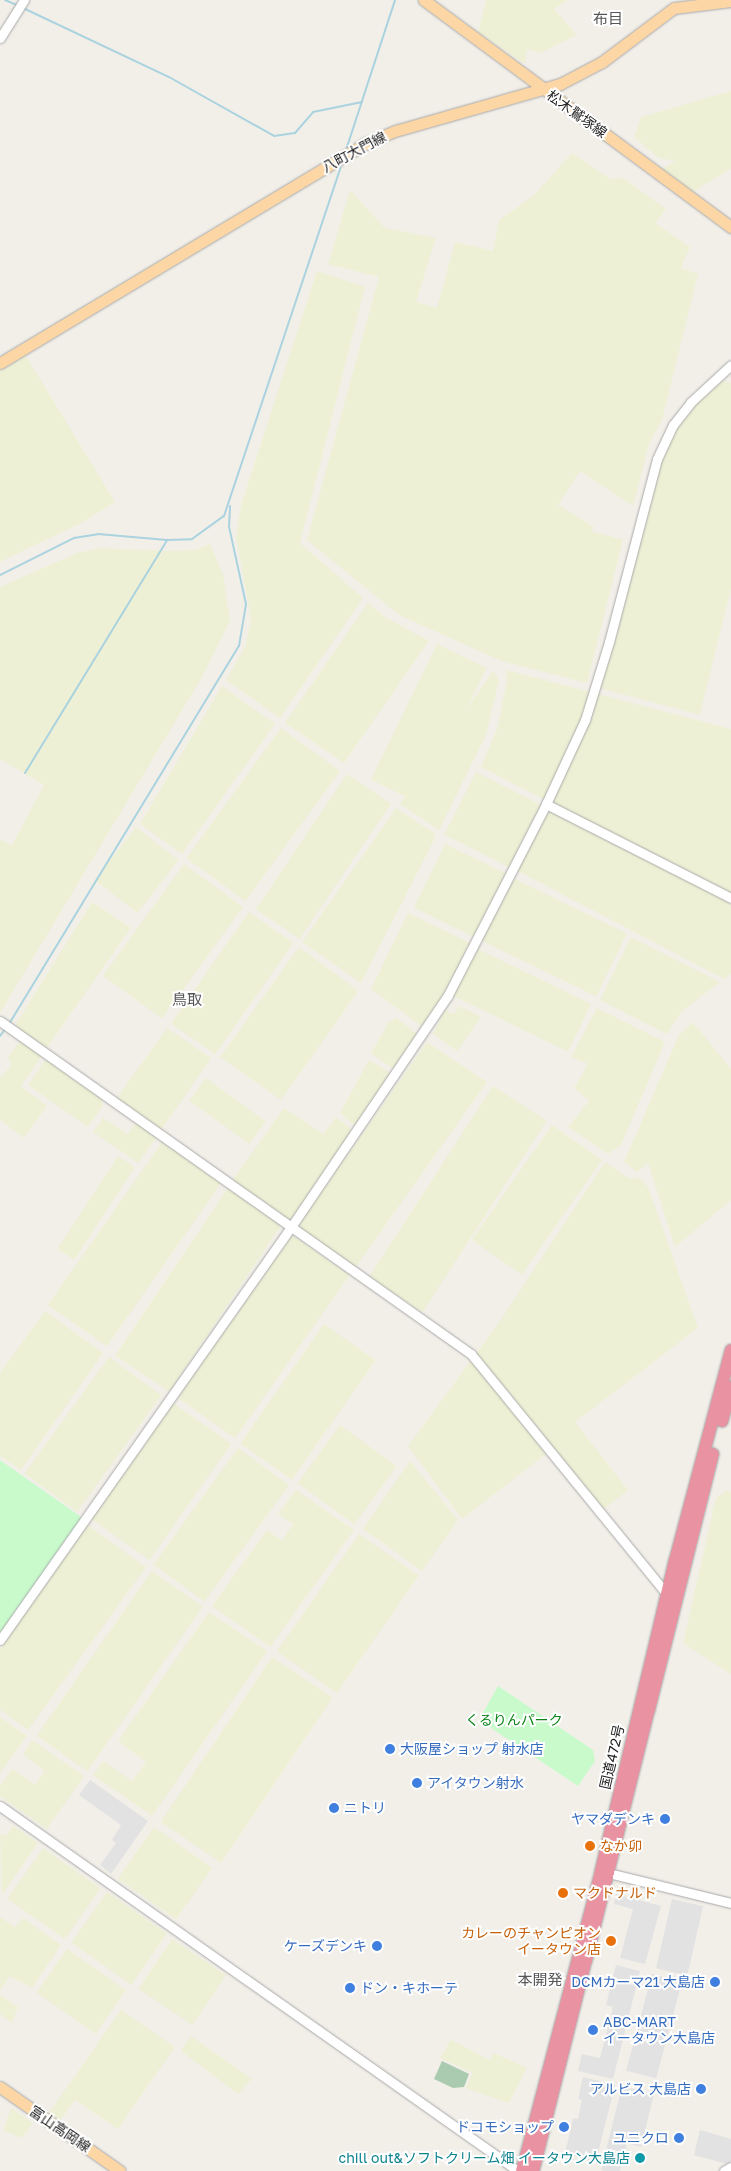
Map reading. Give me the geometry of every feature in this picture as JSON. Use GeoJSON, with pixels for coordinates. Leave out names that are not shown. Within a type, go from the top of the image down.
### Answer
{"type":"FeatureCollection","features":[{"type":"Feature","properties":{"kind":"highway","name":"国道472号"},"geometry":{"type":"LineString","coordinates":[[533,2171],[731,1350]]}},
{"type":"Feature","properties":{"kind":"highway","name":"国道472号"},"geometry":{"type":"LineString","coordinates":[[671,1598],[731,1387]]}},
{"type":"Feature","properties":{"kind":"highway","name":"国道472号"},"geometry":{"type":"LineString","coordinates":[[520,2171],[605,1872]]}},
{"type":"Feature","properties":{"kind":"main road","name":"松木鷲塚線"},"geometry":{"type":"LineString","coordinates":[[424,0],[526,72],[543,89],[731,227]]}},
{"type":"Feature","properties":{"kind":"main road","name":"八町大門線"},"geometry":{"type":"LineString","coordinates":[[0,363],[364,144],[395,131],[543,89],[577,77],[594,67],[674,8],[731,1]]}},
{"type":"Feature","properties":{"kind":"main road","name":"富山高岡線"},"geometry":{"type":"LineString","coordinates":[[0,2087],[120,2171]]}},
{"type":"Feature","properties":{"kind":"street"},"geometry":{"type":"LineString","coordinates":[[0,38],[24,0]]}},
{"type":"Feature","properties":{"kind":"street"},"geometry":{"type":"LineString","coordinates":[[0,1640],[291,1227],[448,995],[570,754],[594,690],[656,459],[673,425],[691,402],[731,364]]}},
{"type":"Feature","properties":{"kind":"street"},"geometry":{"type":"LineString","coordinates":[[546,804],[731,898]]}},
{"type":"Feature","properties":{"kind":"street"},"geometry":{"type":"LineString","coordinates":[[0,1021],[471,1354],[671,1598]]}},
{"type":"Feature","properties":{"kind":"street"},"geometry":{"type":"LineString","coordinates":[[0,1806],[520,2171]]}},
{"type":"Feature","properties":{"kind":"street"},"geometry":{"type":"LineString","coordinates":[[605,1872],[731,1903]]}},
{"type":"Feature","properties":{"kind":"street"},"geometry":{"type":"LineString","coordinates":[[724,2171],[731,2167]]}},
{"type":"Feature","properties":{"kind":"green space"},"geometry":{"type":"Polygon","coordinates":[[[486,0],[568,0],[554,9],[577,35],[540,53],[527,49],[525,64],[478,32],[486,0]]]}},
{"type":"Feature","properties":{"kind":"green space"},"geometry":{"type":"Polygon","coordinates":[[[731,91],[731,169],[692,192],[660,170],[675,161],[659,158],[634,137],[641,117],[731,91]]]}},
{"type":"Feature","properties":{"kind":"green space"},"geometry":{"type":"Polygon","coordinates":[[[572,153],[610,179],[623,178],[666,209],[655,223],[690,247],[681,268],[698,274],[662,420],[649,444],[633,506],[580,471],[558,505],[594,527],[591,531],[623,540],[587,683],[501,661],[399,615],[307,540],[379,277],[328,264],[350,190],[385,228],[436,238],[416,302],[437,308],[455,242],[493,251],[499,220],[533,196],[572,153]]]}},
{"type":"Feature","properties":{"kind":"green space"},"geometry":{"type":"Polygon","coordinates":[[[317,271],[365,287],[300,543],[363,598],[280,718],[226,680],[245,647],[251,619],[236,536],[241,505],[317,271]]]}},
{"type":"Feature","properties":{"kind":"green space"},"geometry":{"type":"Polygon","coordinates":[[[26,356],[115,502],[81,523],[0,562],[0,371],[26,356]]]}},
{"type":"Feature","properties":{"kind":"green space"},"geometry":{"type":"Polygon","coordinates":[[[721,380],[731,383],[731,589],[700,714],[697,714],[599,688],[658,469],[670,437],[699,399],[721,380]]]}},
{"type":"Feature","properties":{"kind":"green space"},"geometry":{"type":"Polygon","coordinates":[[[210,544],[223,574],[230,621],[202,677],[0,1013],[0,840],[12,845],[44,785],[0,759],[0,587],[77,553],[101,548],[169,551],[195,550],[210,544]]]}},
{"type":"Feature","properties":{"kind":"green space"},"geometry":{"type":"Polygon","coordinates":[[[368,603],[385,617],[429,641],[344,763],[285,723],[368,603]]]}},
{"type":"Feature","properties":{"kind":"green space"},"geometry":{"type":"Polygon","coordinates":[[[437,644],[486,668],[420,804],[371,780],[437,644]]]}},
{"type":"Feature","properties":{"kind":"green space"},"geometry":{"type":"Polygon","coordinates":[[[506,670],[731,729],[731,974],[724,979],[516,870],[549,802],[481,767],[497,729],[507,680],[506,670]]]}},
{"type":"Feature","properties":{"kind":"green space"},"geometry":{"type":"Polygon","coordinates":[[[493,671],[499,680],[486,735],[439,830],[400,804],[493,671]]]}},
{"type":"Feature","properties":{"kind":"green space"},"geometry":{"type":"Polygon","coordinates":[[[222,686],[275,724],[182,854],[140,824],[222,686]]]}},
{"type":"Feature","properties":{"kind":"green space"},"geometry":{"type":"Polygon","coordinates":[[[281,728],[340,771],[245,901],[186,858],[281,728]]]}},
{"type":"Feature","properties":{"kind":"green space"},"geometry":{"type":"Polygon","coordinates":[[[476,772],[541,805],[509,868],[444,834],[476,772]]]}},
{"type":"Feature","properties":{"kind":"green space"},"geometry":{"type":"Polygon","coordinates":[[[347,774],[391,804],[300,939],[256,909],[347,774]]]}},
{"type":"Feature","properties":{"kind":"green space"},"geometry":{"type":"Polygon","coordinates":[[[396,808],[434,833],[435,838],[361,983],[302,942],[396,808]]]}},
{"type":"Feature","properties":{"kind":"green space"},"geometry":{"type":"Polygon","coordinates":[[[136,827],[179,860],[137,913],[95,880],[136,827]]]}},
{"type":"Feature","properties":{"kind":"green space"},"geometry":{"type":"Polygon","coordinates":[[[445,844],[506,874],[475,938],[414,908],[445,844]]]}},
{"type":"Feature","properties":{"kind":"green space"},"geometry":{"type":"Polygon","coordinates":[[[184,864],[243,907],[162,1019],[103,976],[184,864]]]}},
{"type":"Feature","properties":{"kind":"green space"},"geometry":{"type":"Polygon","coordinates":[[[511,877],[627,934],[596,996],[480,940],[511,877]]]}},
{"type":"Feature","properties":{"kind":"green space"},"geometry":{"type":"Polygon","coordinates":[[[92,902],[131,928],[46,1049],[14,1027],[92,902]]]}},
{"type":"Feature","properties":{"kind":"green space"},"geometry":{"type":"Polygon","coordinates":[[[249,912],[293,943],[215,1054],[171,1023],[249,912]]]}},
{"type":"Feature","properties":{"kind":"green space"},"geometry":{"type":"Polygon","coordinates":[[[408,913],[470,943],[428,1027],[424,1028],[371,989],[408,913]]]}},
{"type":"Feature","properties":{"kind":"green space"},"geometry":{"type":"Polygon","coordinates":[[[631,937],[720,982],[681,1012],[667,1034],[600,1000],[631,937]]]}},
{"type":"Feature","properties":{"kind":"green space"},"geometry":{"type":"Polygon","coordinates":[[[299,947],[356,989],[357,993],[281,1100],[220,1057],[299,947]]]}},
{"type":"Feature","properties":{"kind":"green space"},"geometry":{"type":"Polygon","coordinates":[[[476,948],[591,1004],[568,1052],[453,996],[476,948]]]}},
{"type":"Feature","properties":{"kind":"green space"},"geometry":{"type":"Polygon","coordinates":[[[459,1006],[481,1017],[457,1051],[433,1034],[445,1010],[454,1014],[459,1006]]]}},
{"type":"Feature","properties":{"kind":"green space"},"geometry":{"type":"Polygon","coordinates":[[[597,1008],[665,1042],[621,1145],[608,1154],[568,1127],[589,1101],[574,1088],[588,1064],[571,1057],[597,1008]]]}},
{"type":"Feature","properties":{"kind":"green space"},"geometry":{"type":"Polygon","coordinates":[[[396,1018],[419,1035],[395,1070],[371,1053],[389,1022],[396,1018]]]}},
{"type":"Feature","properties":{"kind":"green space"},"geometry":{"type":"Polygon","coordinates":[[[693,1022],[731,1069],[731,1200],[675,1247],[648,1163],[637,1172],[624,1162],[679,1035],[693,1022]]]}},
{"type":"Feature","properties":{"kind":"green space"},"geometry":{"type":"Polygon","coordinates":[[[167,1028],[211,1058],[161,1130],[120,1102],[119,1095],[167,1028]]]}},
{"type":"Feature","properties":{"kind":"green space"},"geometry":{"type":"Polygon","coordinates":[[[20,1041],[42,1056],[21,1086],[47,1106],[24,1138],[0,1120],[0,1078],[12,1064],[8,1057],[20,1041]]]}},
{"type":"Feature","properties":{"kind":"green space"},"geometry":{"type":"Polygon","coordinates":[[[427,1042],[487,1082],[355,1268],[300,1229],[300,1223],[427,1042]]]}},
{"type":"Feature","properties":{"kind":"green space"},"geometry":{"type":"Polygon","coordinates":[[[46,1059],[102,1099],[103,1106],[88,1127],[28,1085],[46,1059]]]}},
{"type":"Feature","properties":{"kind":"green space"},"geometry":{"type":"Polygon","coordinates":[[[369,1060],[391,1073],[355,1126],[340,1113],[369,1060]]]}},
{"type":"Feature","properties":{"kind":"green space"},"geometry":{"type":"Polygon","coordinates":[[[206,1078],[266,1121],[249,1144],[190,1101],[206,1078]]]}},
{"type":"Feature","properties":{"kind":"green space"},"geometry":{"type":"Polygon","coordinates":[[[493,1086],[547,1121],[422,1312],[369,1277],[493,1086]]]}},
{"type":"Feature","properties":{"kind":"green space"},"geometry":{"type":"Polygon","coordinates":[[[284,1108],[323,1134],[336,1117],[354,1131],[292,1220],[286,1220],[232,1181],[284,1108]]]}},
{"type":"Feature","properties":{"kind":"green space"},"geometry":{"type":"Polygon","coordinates":[[[103,1118],[128,1134],[136,1123],[157,1137],[138,1163],[93,1132],[103,1118]]]}},
{"type":"Feature","properties":{"kind":"green space"},"geometry":{"type":"Polygon","coordinates":[[[552,1125],[602,1160],[522,1275],[472,1240],[552,1125]]]}},
{"type":"Feature","properties":{"kind":"green space"},"geometry":{"type":"Polygon","coordinates":[[[162,1142],[221,1183],[107,1346],[48,1305],[162,1142]]]}},
{"type":"Feature","properties":{"kind":"green space"},"geometry":{"type":"Polygon","coordinates":[[[118,1156],[135,1167],[74,1260],[58,1249],[118,1156]]]}},
{"type":"Feature","properties":{"kind":"green space"},"geometry":{"type":"Polygon","coordinates":[[[605,1162],[630,1179],[640,1178],[648,1187],[698,1328],[575,1422],[628,1490],[599,1513],[550,1451],[462,1519],[408,1446],[500,1321],[605,1162]]]}},
{"type":"Feature","properties":{"kind":"green space"},"geometry":{"type":"Polygon","coordinates":[[[228,1188],[282,1224],[169,1392],[115,1355],[228,1188]]]}},
{"type":"Feature","properties":{"kind":"green space"},"geometry":{"type":"Polygon","coordinates":[[[292,1235],[349,1275],[235,1438],[178,1398],[292,1235]]]}},
{"type":"Feature","properties":{"kind":"green space"},"geometry":{"type":"Polygon","coordinates":[[[45,1311],[103,1353],[21,1470],[0,1456],[0,1373],[45,1311]]]}},
{"type":"Feature","properties":{"kind":"green space"},"geometry":{"type":"Polygon","coordinates":[[[324,1324],[376,1360],[292,1480],[240,1444],[324,1324]]]}},
{"type":"Feature","properties":{"kind":"green space"},"geometry":{"type":"Polygon","coordinates":[[[109,1357],[162,1395],[77,1512],[24,1473],[109,1357]]]}},
{"type":"Feature","properties":{"kind":"green space"},"geometry":{"type":"Polygon","coordinates":[[[173,1403],[231,1444],[150,1560],[92,1519],[173,1403]]]}},
{"type":"Feature","properties":{"kind":"green space"},"geometry":{"type":"Polygon","coordinates":[[[340,1425],[397,1466],[354,1524],[298,1483],[340,1425]]]}},
{"type":"Feature","properties":{"kind":"green space"},"geometry":{"type":"Polygon","coordinates":[[[238,1448],[289,1485],[204,1602],[153,1564],[238,1448]]]}},
{"type":"Feature","properties":{"kind":"green space"},"geometry":{"type":"Polygon","coordinates":[[[0,1460],[84,1519],[0,1638],[0,1460]]]}},
{"type":"Feature","properties":{"kind":"green space"},"geometry":{"type":"Polygon","coordinates":[[[410,1461],[458,1520],[422,1571],[363,1529],[410,1461]]]}},
{"type":"Feature","properties":{"kind":"green space"},"geometry":{"type":"Polygon","coordinates":[[[296,1490],[354,1530],[270,1647],[212,1606],[267,1530],[282,1541],[293,1524],[278,1514],[296,1490]]]}},
{"type":"Feature","properties":{"kind":"green space"},"geometry":{"type":"Polygon","coordinates":[[[728,1490],[731,1493],[731,1674],[683,1643],[716,1498],[728,1490]]]}},
{"type":"Feature","properties":{"kind":"green space"},"geometry":{"type":"Polygon","coordinates":[[[87,1525],[146,1567],[28,1730],[0,1710],[0,1649],[87,1525]]]}},
{"type":"Feature","properties":{"kind":"green space"},"geometry":{"type":"Polygon","coordinates":[[[359,1534],[419,1576],[337,1693],[277,1651],[359,1534]]]}},
{"type":"Feature","properties":{"kind":"green space"},"geometry":{"type":"Polygon","coordinates":[[[152,1571],[203,1607],[87,1771],[37,1736],[152,1571]]]}},
{"type":"Feature","properties":{"kind":"green space"},"geometry":{"type":"Polygon","coordinates":[[[209,1612],[267,1651],[152,1816],[93,1775],[103,1761],[132,1781],[146,1762],[118,1741],[209,1612]]]}},
{"type":"Feature","properties":{"kind":"green space"},"geometry":{"type":"Polygon","coordinates":[[[272,1657],[333,1698],[221,1863],[161,1822],[272,1657]]]}},
{"type":"Feature","properties":{"kind":"green space","name":"くるりんパーク"},"geometry":{"type":"Polygon","coordinates":[[[498,1686],[593,1750],[595,1761],[578,1786],[479,1720],[498,1686]]]}},
{"type":"Feature","properties":{"kind":"green space"},"geometry":{"type":"Polygon","coordinates":[[[0,1717],[27,1736],[0,1773],[0,1717]]]}},
{"type":"Feature","properties":{"kind":"green space"},"geometry":{"type":"Polygon","coordinates":[[[32,1740],[84,1776],[47,1829],[0,1796],[0,1786],[12,1769],[35,1785],[45,1771],[23,1754],[32,1740]]]}},
{"type":"Feature","properties":{"kind":"green space"},"geometry":{"type":"Polygon","coordinates":[[[13,1826],[38,1843],[2,1895],[0,1833],[6,1836],[13,1826]]]}},
{"type":"Feature","properties":{"kind":"green space"},"geometry":{"type":"Polygon","coordinates":[[[154,1827],[212,1868],[176,1919],[118,1879],[154,1827]]]}},
{"type":"Feature","properties":{"kind":"green space"},"geometry":{"type":"Polygon","coordinates":[[[43,1848],[100,1888],[65,1939],[7,1899],[43,1848]]]}},
{"type":"Feature","properties":{"kind":"green space"},"geometry":{"type":"Polygon","coordinates":[[[107,1892],[167,1934],[131,1985],[71,1943],[107,1892]]]}},
{"type":"Feature","properties":{"kind":"green space"},"geometry":{"type":"Polygon","coordinates":[[[0,1917],[15,1927],[23,1918],[61,1945],[32,1988],[10,1976],[0,1991],[0,1917]]]}},
{"type":"Feature","properties":{"kind":"green space"},"geometry":{"type":"Polygon","coordinates":[[[172,1939],[226,1975],[192,2025],[138,1989],[172,1939]]]}},
{"type":"Feature","properties":{"kind":"green space"},"geometry":{"type":"Polygon","coordinates":[[[67,1949],[126,1990],[96,2034],[37,1992],[67,1949]]]}},
{"type":"Feature","properties":{"kind":"green space"},"geometry":{"type":"Polygon","coordinates":[[[0,1995],[18,2007],[12,2023],[0,2014],[0,1995]]]}},
{"type":"Feature","properties":{"kind":"green space"},"geometry":{"type":"Polygon","coordinates":[[[121,2010],[175,2047],[118,2129],[75,2100],[59,2122],[48,2114],[121,2010]]]}},
{"type":"Feature","properties":{"kind":"green space"},"geometry":{"type":"Polygon","coordinates":[[[191,2036],[252,2079],[238,2094],[181,2051],[191,2036]]]}},
{"type":"Feature","properties":{"kind":"green space"},"geometry":{"type":"Polygon","coordinates":[[[451,2040],[490,2060],[494,2053],[527,2068],[509,2103],[466,2088],[473,2073],[440,2058],[451,2040]]]}},
{"type":"Feature","properties":{"kind":"green space"},"geometry":{"type":"Polygon","coordinates":[[[442,2061],[469,2074],[464,2087],[453,2088],[434,2079],[442,2061]]]}},
{"type":"Feature","properties":{"kind":"green space"},"geometry":{"type":"Polygon","coordinates":[[[11,2108],[33,2123],[22,2138],[3,2130],[11,2108]]]}},
{"type":"Feature","properties":{"kind":"shaded area"},"geometry":{"type":"Polygon","coordinates":[[[90,1780],[148,1821],[111,1874],[100,1865],[116,1843],[112,1840],[121,1825],[79,1795],[90,1780]]]}},
{"type":"Feature","properties":{"kind":"shaded area"},"geometry":{"type":"Polygon","coordinates":[[[616,1894],[661,1906],[645,1964],[620,1958],[633,1909],[614,1904],[616,1894]]]}},
{"type":"Feature","properties":{"kind":"shaded area"},"geometry":{"type":"Polygon","coordinates":[[[672,1899],[703,1906],[687,1975],[656,1968],[672,1899]]]}},
{"type":"Feature","properties":{"kind":"shaded area"},"geometry":{"type":"Polygon","coordinates":[[[616,1965],[640,1971],[613,2079],[578,2071],[582,2054],[600,2058],[613,2007],[606,2005],[616,1965]]]}},
{"type":"Feature","properties":{"kind":"shaded area"},"geometry":{"type":"Polygon","coordinates":[[[652,1974],[682,1982],[656,2079],[626,2071],[652,1974]]]}},
{"type":"Feature","properties":{"kind":"shaded area"},"geometry":{"type":"Polygon","coordinates":[[[583,2077],[615,2085],[596,2161],[565,2154],[573,2118],[578,2119],[582,2100],[578,2099],[583,2077]]]}},
{"type":"Feature","properties":{"kind":"shaded area"},"geometry":{"type":"Polygon","coordinates":[[[622,2086],[654,2094],[641,2147],[627,2143],[620,2171],[601,2170],[622,2086]]]}},
{"type":"Feature","properties":{"kind":"shaded area"},"geometry":{"type":"Polygon","coordinates":[[[700,2130],[731,2139],[731,2161],[727,2164],[694,2155],[700,2130]]]}},
{"type":"Feature","properties":{"kind":"waterway"},"geometry":{"type":"LineString","coordinates":[[5,0],[17,5]]}},
{"type":"Feature","properties":{"kind":"waterway"},"geometry":{"type":"LineString","coordinates":[[346,150],[395,0]]}},
{"type":"Feature","properties":{"kind":"waterway"},"geometry":{"type":"LineString","coordinates":[[23,8],[169,77],[274,136],[295,133],[313,112],[362,102]]}},
{"type":"Feature","properties":{"kind":"waterway"},"geometry":{"type":"LineString","coordinates":[[0,575],[74,538],[98,534],[167,540],[192,539],[224,516],[342,164]]}},
{"type":"Feature","properties":{"kind":"waterway"},"geometry":{"type":"LineString","coordinates":[[9,1024],[239,646],[246,604],[229,527],[230,506]]}},
{"type":"Feature","properties":{"kind":"waterway"},"geometry":{"type":"LineString","coordinates":[[25,773],[167,540]]}},
{"type":"Feature","properties":{"kind":"waterway"},"geometry":{"type":"LineString","coordinates":[[0,1036],[6,1028]]}},
{"type":"Feature","properties":{"kind":"place","name":"大阪屋ショップ 射水店"},"geometry":{"type":"Point","coordinates":[390,1749]}},
{"type":"Feature","properties":{"kind":"place","name":"アイタウン射水"},"geometry":{"type":"Point","coordinates":[417,1783]}},
{"type":"Feature","properties":{"kind":"place","name":"ニトリ"},"geometry":{"type":"Point","coordinates":[334,1808]}},
{"type":"Feature","properties":{"kind":"place","name":"ヤマダデンキ"},"geometry":{"type":"Point","coordinates":[665,1819]}},
{"type":"Feature","properties":{"kind":"place","name":"なか卯"},"geometry":{"type":"Point","coordinates":[590,1846]}},
{"type":"Feature","properties":{"kind":"place","name":"マクドナルド"},"geometry":{"type":"Point","coordinates":[563,1893]}},
{"type":"Feature","properties":{"kind":"place","name":"カレーのチャンピオン イータウン店"},"geometry":{"type":"Point","coordinates":[611,1941]}},
{"type":"Feature","properties":{"kind":"place","name":"ケーズデンキ"},"geometry":{"type":"Point","coordinates":[377,1946]}},
{"type":"Feature","properties":{"kind":"place","name":"DCMカーマ21 大島店"},"geometry":{"type":"Point","coordinates":[715,1982]}},
{"type":"Feature","properties":{"kind":"place","name":"ドン・キホーテ"},"geometry":{"type":"Point","coordinates":[350,1988]}},
{"type":"Feature","properties":{"kind":"place","name":"ABC-MART イータウン大島店"},"geometry":{"type":"Point","coordinates":[593,2030]}},
{"type":"Feature","properties":{"kind":"place","name":"アルビス 大島店"},"geometry":{"type":"Point","coordinates":[701,2089]}},
{"type":"Feature","properties":{"kind":"place","name":"ドコモショップ"},"geometry":{"type":"Point","coordinates":[564,2127]}},
{"type":"Feature","properties":{"kind":"place","name":"ユニクロ"},"geometry":{"type":"Point","coordinates":[679,2138]}},
{"type":"Feature","properties":{"kind":"place","name":"chill out&ソフトクリーム畑 イータウン大島店"},"geometry":{"type":"Point","coordinates":[640,2158]}},
{"type":"Feature","properties":{"kind":"district","name":"布目"},"geometry":{"type":"Point","coordinates":[608,19]}},
{"type":"Feature","properties":{"kind":"district","name":"鳥取"},"geometry":{"type":"Point","coordinates":[187,1000]}},
{"type":"Feature","properties":{"kind":"district","name":"本開発"},"geometry":{"type":"Point","coordinates":[540,1980]}}]}
